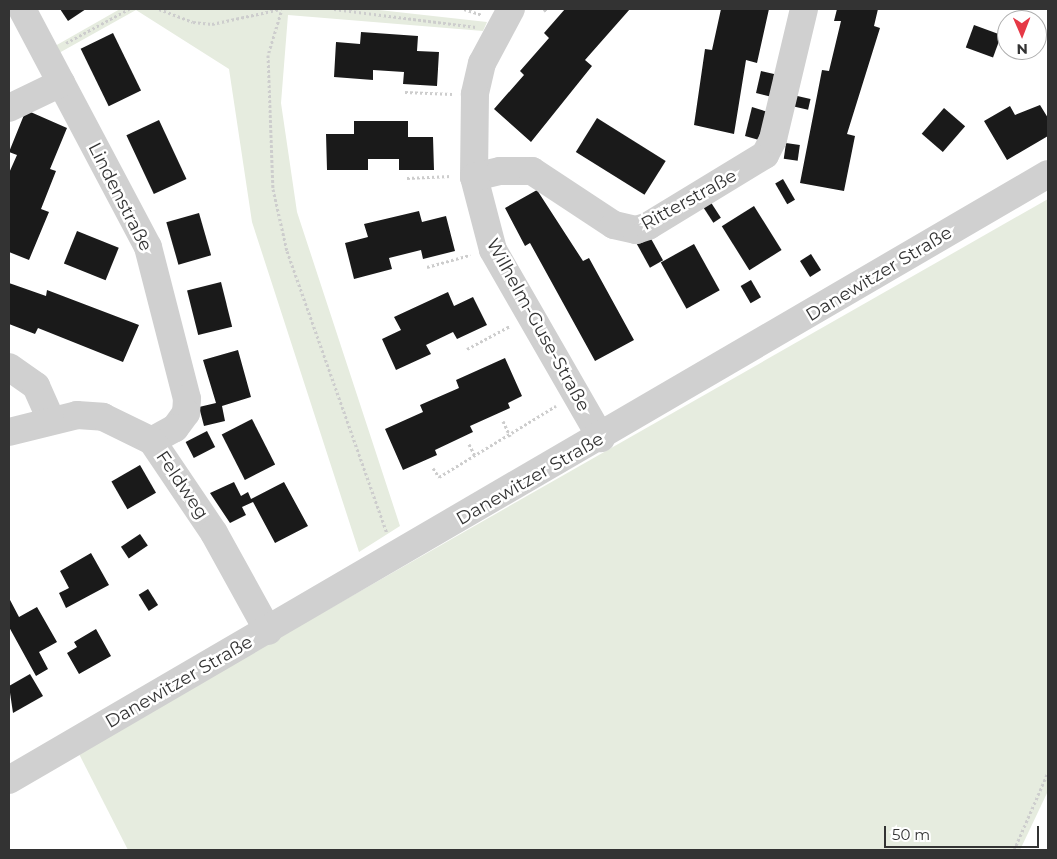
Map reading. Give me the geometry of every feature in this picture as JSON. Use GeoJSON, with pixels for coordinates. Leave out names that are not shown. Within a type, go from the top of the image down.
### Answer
{"type":"FeatureCollection","features":[{"type":"Feature","properties":{"kind":"street","name":"Lindenstraße"},"geometry":{"type":"LineString","coordinates":[[22,9],[148,247],[184,389],[186,413],[175,428],[152,441]]}},
{"type":"Feature","properties":{"kind":"street","name":"Wilhelm-Guse-Straße"},"geometry":{"type":"LineString","coordinates":[[510,9],[496,33],[475,94],[474,177],[492,250],[601,438]]}},
{"type":"Feature","properties":{"kind":"street","name":"Ritterstraße"},"geometry":{"type":"LineString","coordinates":[[474,177],[500,171],[532,171],[614,225],[636,230],[648,226],[764,155],[773,139],[804,9]]}},
{"type":"Feature","properties":{"kind":"street"},"geometry":{"type":"LineString","coordinates":[[9,108],[61,82]]}},
{"type":"Feature","properties":{"kind":"street","name":"Danewitzer Straße"},"geometry":{"type":"LineString","coordinates":[[9,780],[601,438],[1048,174]]}},
{"type":"Feature","properties":{"kind":"street"},"geometry":{"type":"LineString","coordinates":[[9,367],[36,386],[50,418]]}},
{"type":"Feature","properties":{"kind":"street","name":"Feldweg"},"geometry":{"type":"LineString","coordinates":[[9,432],[50,418],[104,417],[152,441],[214,533],[268,631]]}},
{"type":"Feature","properties":{"kind":"path"},"geometry":{"type":"LineString","coordinates":[[46,54],[129,9]]}},
{"type":"Feature","properties":{"kind":"path"},"geometry":{"type":"LineString","coordinates":[[159,9],[193,22],[212,24],[281,10],[268,55],[273,189],[287,251],[396,557]]}},
{"type":"Feature","properties":{"kind":"path"},"geometry":{"type":"LineString","coordinates":[[334,9],[483,28],[496,33]]}},
{"type":"Feature","properties":{"kind":"path"},"geometry":{"type":"LineString","coordinates":[[405,92],[475,94]]}},
{"type":"Feature","properties":{"kind":"path"},"geometry":{"type":"LineString","coordinates":[[408,178],[474,177]]}},
{"type":"Feature","properties":{"kind":"path"},"geometry":{"type":"LineString","coordinates":[[427,267],[492,250]]}},
{"type":"Feature","properties":{"kind":"path"},"geometry":{"type":"LineString","coordinates":[[467,349],[530,316]]}},
{"type":"Feature","properties":{"kind":"path"},"geometry":{"type":"LineString","coordinates":[[433,468],[439,477],[577,395]]}},
{"type":"Feature","properties":{"kind":"path"},"geometry":{"type":"LineString","coordinates":[[503,421],[510,436]]}},
{"type":"Feature","properties":{"kind":"path"},"geometry":{"type":"LineString","coordinates":[[469,444],[475,456]]}},
{"type":"Feature","properties":{"kind":"path"},"geometry":{"type":"LineString","coordinates":[[1014,850],[1048,772]]}},
{"type":"Feature","properties":{"kind":"shaded area"},"geometry":{"type":"Polygon","coordinates":[[[120,9],[370,9],[487,22],[483,31],[288,15],[281,103],[297,212],[400,526],[359,552],[252,222],[229,69],[136,10],[59,53],[55,46],[120,9]]]}},
{"type":"Feature","properties":{"kind":"shaded area"},"geometry":{"type":"Polygon","coordinates":[[[1048,199],[1048,791],[1020,850],[128,850],[78,752],[1048,199]]]}},
{"type":"Feature","properties":{"kind":"building"},"geometry":{"type":"Polygon","coordinates":[[[60,9],[86,9],[68,21],[60,9]]]}},
{"type":"Feature","properties":{"kind":"building"},"geometry":{"type":"Polygon","coordinates":[[[565,9],[630,9],[585,60],[592,66],[531,142],[494,109],[524,75],[520,71],[549,38],[544,33],[565,9]]]}},
{"type":"Feature","properties":{"kind":"building"},"geometry":{"type":"Polygon","coordinates":[[[721,9],[769,9],[757,63],[746,60],[734,134],[694,125],[705,49],[712,50],[721,9]]]}},
{"type":"Feature","properties":{"kind":"building"},"geometry":{"type":"Polygon","coordinates":[[[837,9],[878,9],[874,26],[880,28],[847,134],[855,136],[844,191],[800,183],[822,70],[829,71],[841,21],[834,21],[837,9]]]}},
{"type":"Feature","properties":{"kind":"building"},"geometry":{"type":"Polygon","coordinates":[[[974,25],[997,33],[997,47],[993,57],[966,48],[974,25]]]}},
{"type":"Feature","properties":{"kind":"building"},"geometry":{"type":"Polygon","coordinates":[[[361,32],[418,36],[417,51],[439,52],[437,86],[403,84],[404,72],[373,70],[373,80],[334,77],[336,42],[360,44],[361,32]]]}},
{"type":"Feature","properties":{"kind":"building"},"geometry":{"type":"Polygon","coordinates":[[[113,33],[141,91],[109,106],[81,49],[113,33]]]}},
{"type":"Feature","properties":{"kind":"building"},"geometry":{"type":"Polygon","coordinates":[[[761,71],[774,74],[772,97],[756,93],[761,71]]]}},
{"type":"Feature","properties":{"kind":"building"},"geometry":{"type":"Polygon","coordinates":[[[793,95],[811,99],[808,110],[791,106],[793,95]]]}},
{"type":"Feature","properties":{"kind":"building"},"geometry":{"type":"Polygon","coordinates":[[[1040,105],[1048,118],[1048,136],[1007,160],[984,121],[1010,106],[1015,115],[1040,105]]]}},
{"type":"Feature","properties":{"kind":"building"},"geometry":{"type":"Polygon","coordinates":[[[752,107],[768,112],[759,140],[745,136],[752,107]]]}},
{"type":"Feature","properties":{"kind":"building"},"geometry":{"type":"Polygon","coordinates":[[[944,108],[965,126],[943,152],[922,134],[944,108]]]}},
{"type":"Feature","properties":{"kind":"building"},"geometry":{"type":"Polygon","coordinates":[[[26,110],[67,128],[50,169],[56,171],[41,209],[49,212],[29,260],[9,252],[9,173],[17,155],[9,152],[26,110]]]}},
{"type":"Feature","properties":{"kind":"building"},"geometry":{"type":"Polygon","coordinates":[[[597,118],[666,161],[644,195],[576,152],[597,118]]]}},
{"type":"Feature","properties":{"kind":"building"},"geometry":{"type":"Polygon","coordinates":[[[159,120],[186,179],[154,194],[126,135],[159,120]]]}},
{"type":"Feature","properties":{"kind":"building"},"geometry":{"type":"Polygon","coordinates":[[[354,121],[408,121],[408,137],[433,137],[434,170],[399,170],[399,159],[368,159],[368,170],[327,170],[326,134],[354,134],[354,121]]]}},
{"type":"Feature","properties":{"kind":"building"},"geometry":{"type":"Polygon","coordinates":[[[786,143],[800,145],[798,161],[784,159],[786,143]]]}},
{"type":"Feature","properties":{"kind":"building"},"geometry":{"type":"Polygon","coordinates":[[[783,179],[795,200],[787,204],[775,184],[783,179]]]}},
{"type":"Feature","properties":{"kind":"building"},"geometry":{"type":"Polygon","coordinates":[[[537,190],[583,261],[589,258],[634,340],[595,361],[530,243],[525,246],[505,208],[537,190]]]}},
{"type":"Feature","properties":{"kind":"building"},"geometry":{"type":"Polygon","coordinates":[[[710,201],[721,218],[713,223],[702,206],[710,201]]]}},
{"type":"Feature","properties":{"kind":"building"},"geometry":{"type":"Polygon","coordinates":[[[754,206],[782,250],[749,270],[722,226],[754,206]]]}},
{"type":"Feature","properties":{"kind":"building"},"geometry":{"type":"Polygon","coordinates":[[[419,211],[422,222],[446,216],[455,251],[423,259],[421,250],[389,258],[392,269],[354,279],[345,243],[368,237],[364,224],[419,211]]]}},
{"type":"Feature","properties":{"kind":"building"},"geometry":{"type":"Polygon","coordinates":[[[199,213],[211,255],[178,265],[166,222],[199,213]]]}},
{"type":"Feature","properties":{"kind":"building"},"geometry":{"type":"Polygon","coordinates":[[[77,231],[119,248],[106,280],[64,263],[77,231]]]}},
{"type":"Feature","properties":{"kind":"building"},"geometry":{"type":"Polygon","coordinates":[[[649,235],[663,260],[650,268],[636,242],[649,235]]]}},
{"type":"Feature","properties":{"kind":"building"},"geometry":{"type":"Polygon","coordinates":[[[694,244],[720,290],[686,309],[661,262],[694,244]]]}},
{"type":"Feature","properties":{"kind":"building"},"geometry":{"type":"Polygon","coordinates":[[[811,254],[821,270],[810,277],[800,261],[811,254]]]}},
{"type":"Feature","properties":{"kind":"building"},"geometry":{"type":"Polygon","coordinates":[[[751,280],[761,297],[751,303],[741,286],[751,280]]]}},
{"type":"Feature","properties":{"kind":"building"},"geometry":{"type":"Polygon","coordinates":[[[221,282],[232,327],[198,335],[187,290],[221,282]]]}},
{"type":"Feature","properties":{"kind":"building"},"geometry":{"type":"Polygon","coordinates":[[[9,283],[46,296],[47,290],[139,325],[123,362],[38,328],[35,334],[9,324],[9,283]]]}},
{"type":"Feature","properties":{"kind":"building"},"geometry":{"type":"Polygon","coordinates":[[[448,292],[454,306],[473,297],[487,325],[457,339],[453,332],[426,345],[431,354],[396,370],[382,339],[401,330],[394,317],[448,292]]]}},
{"type":"Feature","properties":{"kind":"building"},"geometry":{"type":"Polygon","coordinates":[[[238,350],[251,397],[222,406],[225,421],[204,426],[199,407],[216,403],[203,360],[238,350]]]}},
{"type":"Feature","properties":{"kind":"building"},"geometry":{"type":"Polygon","coordinates":[[[505,358],[522,396],[508,403],[510,408],[470,426],[473,432],[435,450],[437,455],[403,470],[385,429],[423,412],[420,405],[459,388],[456,380],[505,358]]]}},
{"type":"Feature","properties":{"kind":"building"},"geometry":{"type":"Polygon","coordinates":[[[252,419],[275,464],[245,480],[222,434],[252,419]]]}},
{"type":"Feature","properties":{"kind":"building"},"geometry":{"type":"Polygon","coordinates":[[[207,431],[215,447],[194,458],[186,442],[207,431]]]}},
{"type":"Feature","properties":{"kind":"building"},"geometry":{"type":"Polygon","coordinates":[[[140,465],[156,493],[127,509],[111,482],[140,465]]]}},
{"type":"Feature","properties":{"kind":"building"},"geometry":{"type":"Polygon","coordinates":[[[234,482],[241,496],[248,492],[251,499],[284,482],[308,526],[275,543],[253,502],[242,507],[246,515],[230,523],[210,493],[234,482]]]}},
{"type":"Feature","properties":{"kind":"building"},"geometry":{"type":"Polygon","coordinates":[[[140,534],[148,546],[129,558],[121,547],[140,534]]]}},
{"type":"Feature","properties":{"kind":"building"},"geometry":{"type":"Polygon","coordinates":[[[91,553],[109,585],[66,608],[59,593],[69,588],[60,571],[91,553]]]}},
{"type":"Feature","properties":{"kind":"building"},"geometry":{"type":"Polygon","coordinates":[[[148,589],[158,605],[149,611],[139,595],[148,589]]]}},
{"type":"Feature","properties":{"kind":"building"},"geometry":{"type":"Polygon","coordinates":[[[9,598],[19,617],[37,607],[57,642],[39,652],[48,669],[36,676],[9,627],[9,598]]]}},
{"type":"Feature","properties":{"kind":"building"},"geometry":{"type":"Polygon","coordinates":[[[96,629],[111,656],[79,674],[67,653],[77,647],[74,642],[96,629]]]}},
{"type":"Feature","properties":{"kind":"building"},"geometry":{"type":"Polygon","coordinates":[[[30,674],[43,696],[13,713],[9,686],[30,674]]]}}]}
